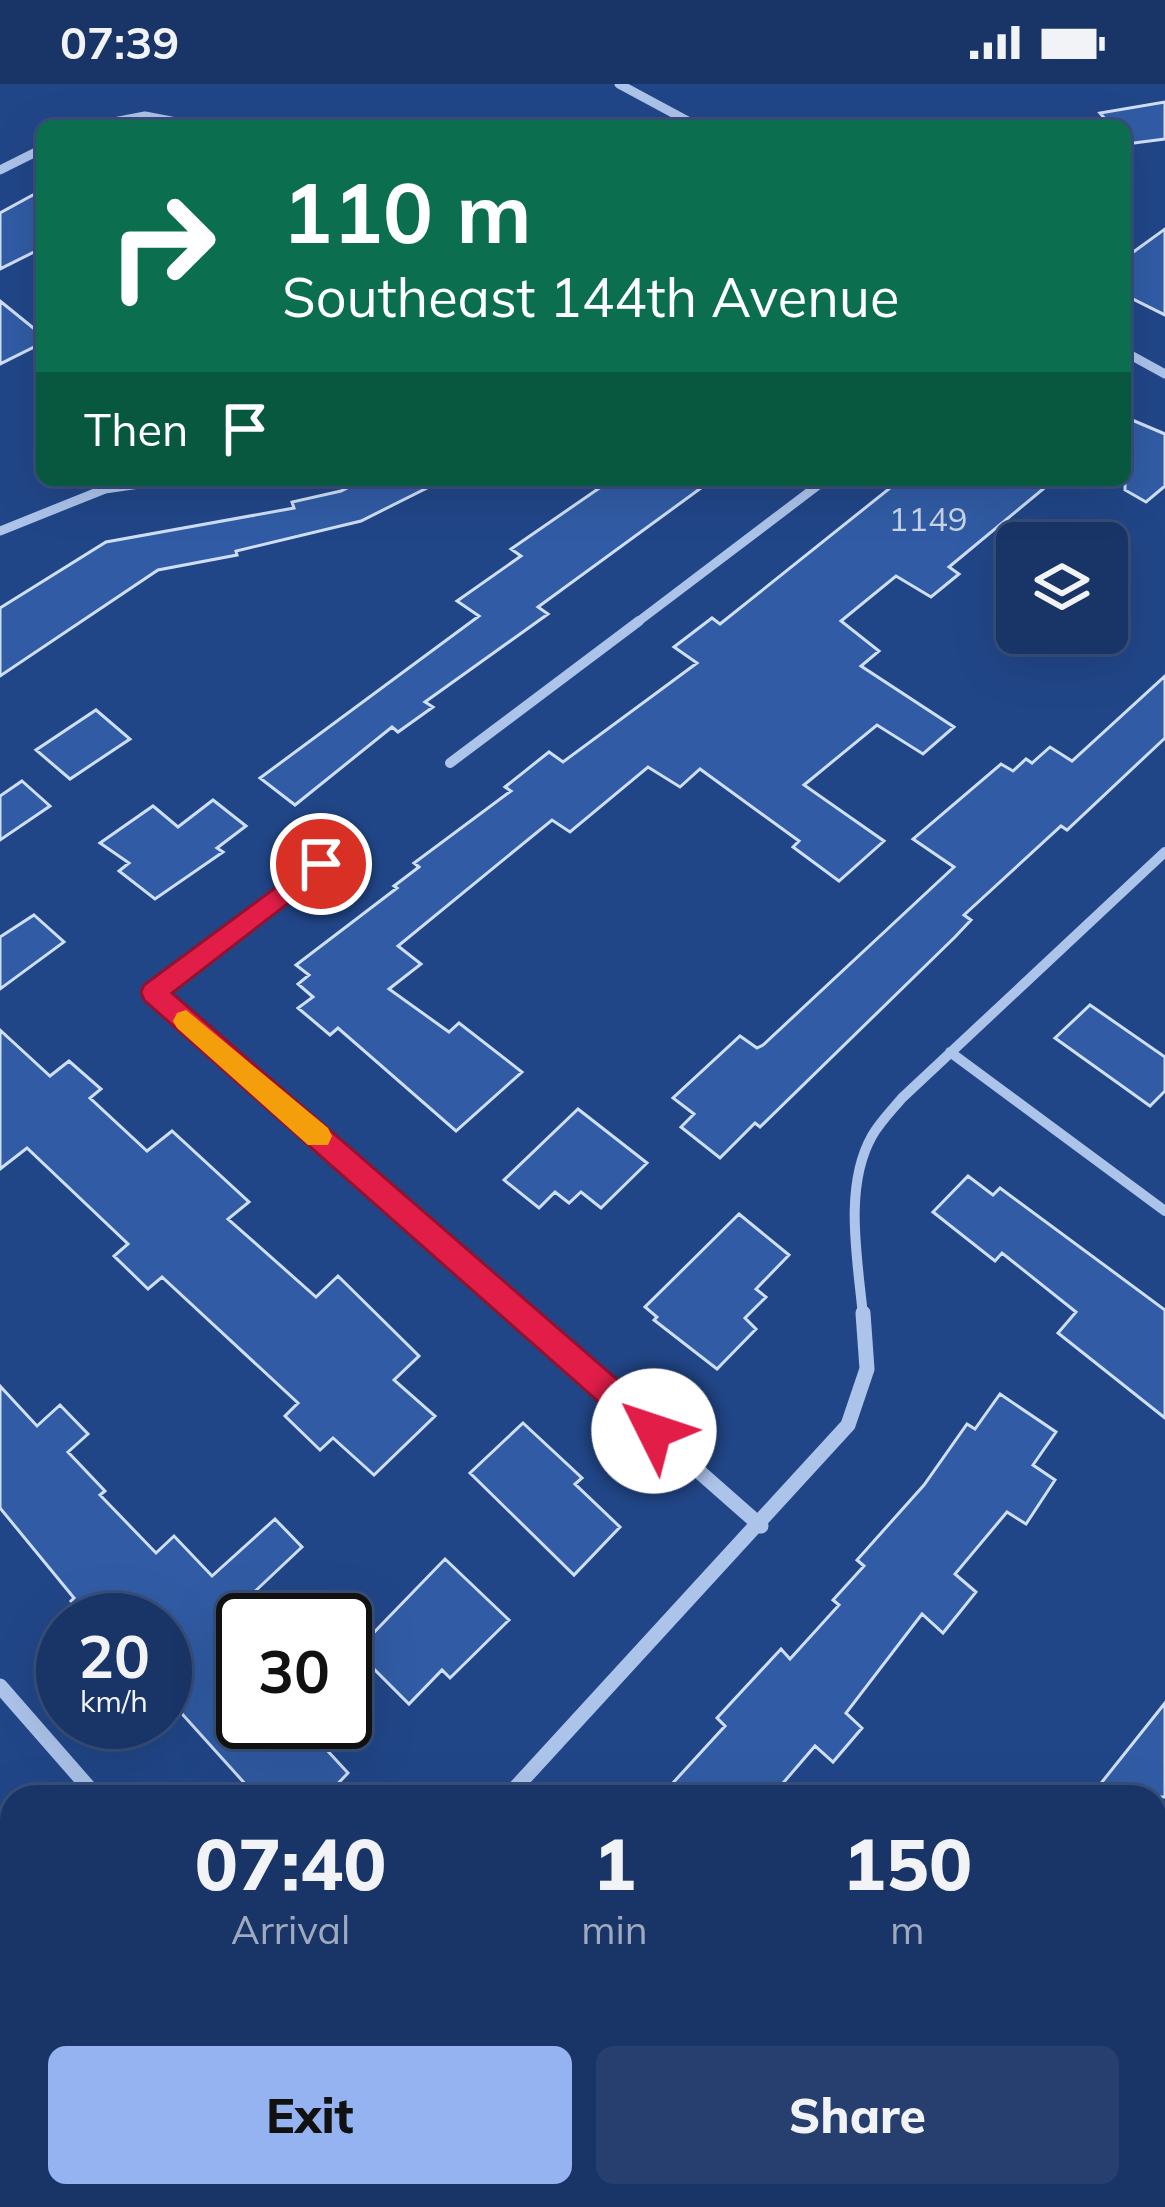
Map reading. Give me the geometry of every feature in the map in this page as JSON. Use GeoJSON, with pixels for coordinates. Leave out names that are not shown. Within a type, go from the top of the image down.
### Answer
{"type":"FeatureCollection","features":[{"type":"Feature","properties":{"kind":"street"},"geometry":{"type":"LineString","coordinates":[[619,84],[687,120]]}},
{"type":"Feature","properties":{"kind":"street"},"geometry":{"type":"LineString","coordinates":[[116,120],[131,116],[177,120]]}},
{"type":"Feature","properties":{"kind":"street"},"geometry":{"type":"LineString","coordinates":[[0,170],[36,152]]}},
{"type":"Feature","properties":{"kind":"street"},"geometry":{"type":"LineString","coordinates":[[1131,355],[1165,374]]}},
{"type":"Feature","properties":{"kind":"street"},"geometry":{"type":"LineString","coordinates":[[0,531],[101,486]]}},
{"type":"Feature","properties":{"kind":"street"},"geometry":{"type":"LineString","coordinates":[[450,763],[817,486]]}},
{"type":"Feature","properties":{"kind":"street"},"geometry":{"type":"LineString","coordinates":[[518,1785],[761,1526],[848,1425],[867,1369],[856,1232],[858,1177],[871,1137],[902,1098],[1165,852]]}},
{"type":"Feature","properties":{"kind":"street"},"geometry":{"type":"LineString","coordinates":[[321,864],[154,992],[761,1526]]}},
{"type":"Feature","properties":{"kind":"street"},"geometry":{"type":"LineString","coordinates":[[950,1052],[1165,1211]]}},
{"type":"Feature","properties":{"kind":"street"},"geometry":{"type":"LineString","coordinates":[[0,1686],[87,1785]]}},
{"type":"Feature","properties":{"kind":"building"},"geometry":{"type":"Polygon","coordinates":[[[1165,102],[1165,139],[1131,143],[1131,120],[1106,120],[1100,113],[1165,102]]]}},
{"type":"Feature","properties":{"kind":"building"},"geometry":{"type":"Polygon","coordinates":[[[36,193],[36,251],[0,269],[0,213],[36,193]]]}},
{"type":"Feature","properties":{"kind":"building"},"geometry":{"type":"Polygon","coordinates":[[[1165,229],[1165,315],[1131,298],[1131,254],[1165,229]]]}},
{"type":"Feature","properties":{"kind":"building"},"geometry":{"type":"Polygon","coordinates":[[[0,301],[36,330],[36,346],[0,364],[0,301]]]}},
{"type":"Feature","properties":{"kind":"building"},"geometry":{"type":"Polygon","coordinates":[[[1131,420],[1165,434],[1165,486],[1146,502],[1125,490],[1131,486],[1131,420]]]}},
{"type":"Feature","properties":{"kind":"building"},"geometry":{"type":"Polygon","coordinates":[[[351,486],[431,486],[361,521],[236,551],[237,555],[158,570],[0,676],[0,608],[106,542],[294,508],[292,502],[351,486]]]}},
{"type":"Feature","properties":{"kind":"building"},"geometry":{"type":"Polygon","coordinates":[[[602,486],[704,486],[538,607],[548,614],[425,702],[433,707],[398,732],[392,727],[295,805],[260,778],[479,616],[457,601],[521,556],[511,549],[602,486]]]}},
{"type":"Feature","properties":{"kind":"building"},"geometry":{"type":"Polygon","coordinates":[[[892,486],[1047,486],[1003,522],[996,522],[996,528],[949,567],[959,574],[931,597],[896,576],[841,621],[879,651],[861,666],[954,727],[923,754],[877,725],[804,785],[884,841],[839,881],[793,847],[799,841],[700,769],[680,787],[648,767],[570,832],[552,820],[398,946],[421,964],[389,989],[449,1032],[459,1023],[522,1072],[456,1131],[338,1028],[330,1035],[298,1008],[313,997],[298,984],[309,975],[296,965],[397,888],[394,886],[419,867],[414,863],[511,791],[505,787],[549,752],[563,762],[697,663],[674,647],[712,618],[720,624],[892,486]]]}},
{"type":"Feature","properties":{"kind":"building"},"geometry":{"type":"Polygon","coordinates":[[[1165,676],[1165,738],[1067,830],[1061,826],[964,915],[971,920],[955,937],[760,1127],[755,1123],[720,1158],[681,1127],[694,1114],[673,1098],[740,1036],[757,1048],[763,1045],[954,867],[913,839],[1001,764],[1013,771],[1026,759],[1032,763],[1050,747],[1072,761],[1165,676]]]}},
{"type":"Feature","properties":{"kind":"building"},"geometry":{"type":"Polygon","coordinates":[[[96,710],[130,739],[70,779],[36,750],[96,710]]]}},
{"type":"Feature","properties":{"kind":"building"},"geometry":{"type":"Polygon","coordinates":[[[22,781],[50,806],[0,840],[0,796],[22,781]]]}},
{"type":"Feature","properties":{"kind":"building"},"geometry":{"type":"Polygon","coordinates":[[[213,800],[246,826],[217,848],[223,852],[155,899],[119,871],[129,863],[100,843],[153,806],[178,827],[213,800]]]}},
{"type":"Feature","properties":{"kind":"building"},"geometry":{"type":"Polygon","coordinates":[[[34,915],[64,942],[0,989],[0,937],[34,915]]]}},
{"type":"Feature","properties":{"kind":"building"},"geometry":{"type":"Polygon","coordinates":[[[1090,1005],[1165,1057],[1165,1091],[1150,1106],[1055,1038],[1090,1005]]]}},
{"type":"Feature","properties":{"kind":"building"},"geometry":{"type":"Polygon","coordinates":[[[0,1030],[50,1076],[69,1061],[101,1089],[90,1098],[147,1151],[172,1131],[249,1202],[228,1219],[316,1297],[338,1276],[419,1356],[394,1380],[435,1416],[374,1475],[333,1438],[320,1450],[285,1416],[298,1403],[162,1277],[148,1289],[114,1256],[128,1244],[27,1148],[0,1169],[0,1030]]]}},
{"type":"Feature","properties":{"kind":"building"},"geometry":{"type":"Polygon","coordinates":[[[578,1109],[647,1163],[601,1208],[581,1192],[569,1203],[555,1192],[539,1208],[504,1180],[578,1109]]]}},
{"type":"Feature","properties":{"kind":"building"},"geometry":{"type":"Polygon","coordinates":[[[968,1176],[993,1195],[1000,1188],[1165,1310],[1165,1418],[1058,1333],[1076,1312],[1002,1253],[995,1261],[933,1212],[968,1176]]]}},
{"type":"Feature","properties":{"kind":"building"},"geometry":{"type":"Polygon","coordinates":[[[739,1214],[789,1255],[756,1289],[766,1297],[745,1318],[756,1329],[717,1369],[654,1320],[657,1317],[645,1307],[739,1214]]]}},
{"type":"Feature","properties":{"kind":"building"},"geometry":{"type":"Polygon","coordinates":[[[0,1386],[37,1426],[60,1405],[88,1434],[68,1452],[105,1491],[100,1495],[156,1553],[174,1536],[212,1576],[275,1519],[302,1547],[253,1593],[216,1593],[216,1749],[326,1749],[348,1773],[336,1785],[246,1785],[192,1725],[192,1593],[70,1593],[0,1508],[0,1386]]]}},
{"type":"Feature","properties":{"kind":"building"},"geometry":{"type":"Polygon","coordinates":[[[1000,1394],[1056,1432],[1033,1465],[1055,1480],[1026,1524],[1007,1512],[955,1574],[976,1592],[943,1633],[922,1614],[846,1713],[862,1728],[833,1762],[815,1746],[781,1785],[671,1785],[725,1726],[717,1718],[781,1649],[790,1659],[839,1605],[833,1600],[864,1566],[857,1560],[924,1485],[967,1424],[975,1429],[1000,1394]]]}},
{"type":"Feature","properties":{"kind":"building"},"geometry":{"type":"Polygon","coordinates":[[[523,1423],[582,1478],[575,1484],[620,1527],[574,1575],[470,1473],[523,1423]]]}},
{"type":"Feature","properties":{"kind":"building"},"geometry":{"type":"Polygon","coordinates":[[[445,1559],[509,1620],[450,1678],[442,1670],[409,1704],[372,1667],[372,1634],[445,1559]]]}},
{"type":"Feature","properties":{"kind":"building"},"geometry":{"type":"Polygon","coordinates":[[[1165,1703],[1165,1785],[1100,1785],[1165,1703]]]}},
{"type":"Feature","properties":{"kind":"slow traffic"},"geometry":{"type":"LineString","coordinates":[[186,1021],[318,1136]]}},
{"type":"Feature","properties":{"kind":"route"},"geometry":{"type":"LineString","coordinates":[[321,864],[154,992],[654,1431]]}}]}
